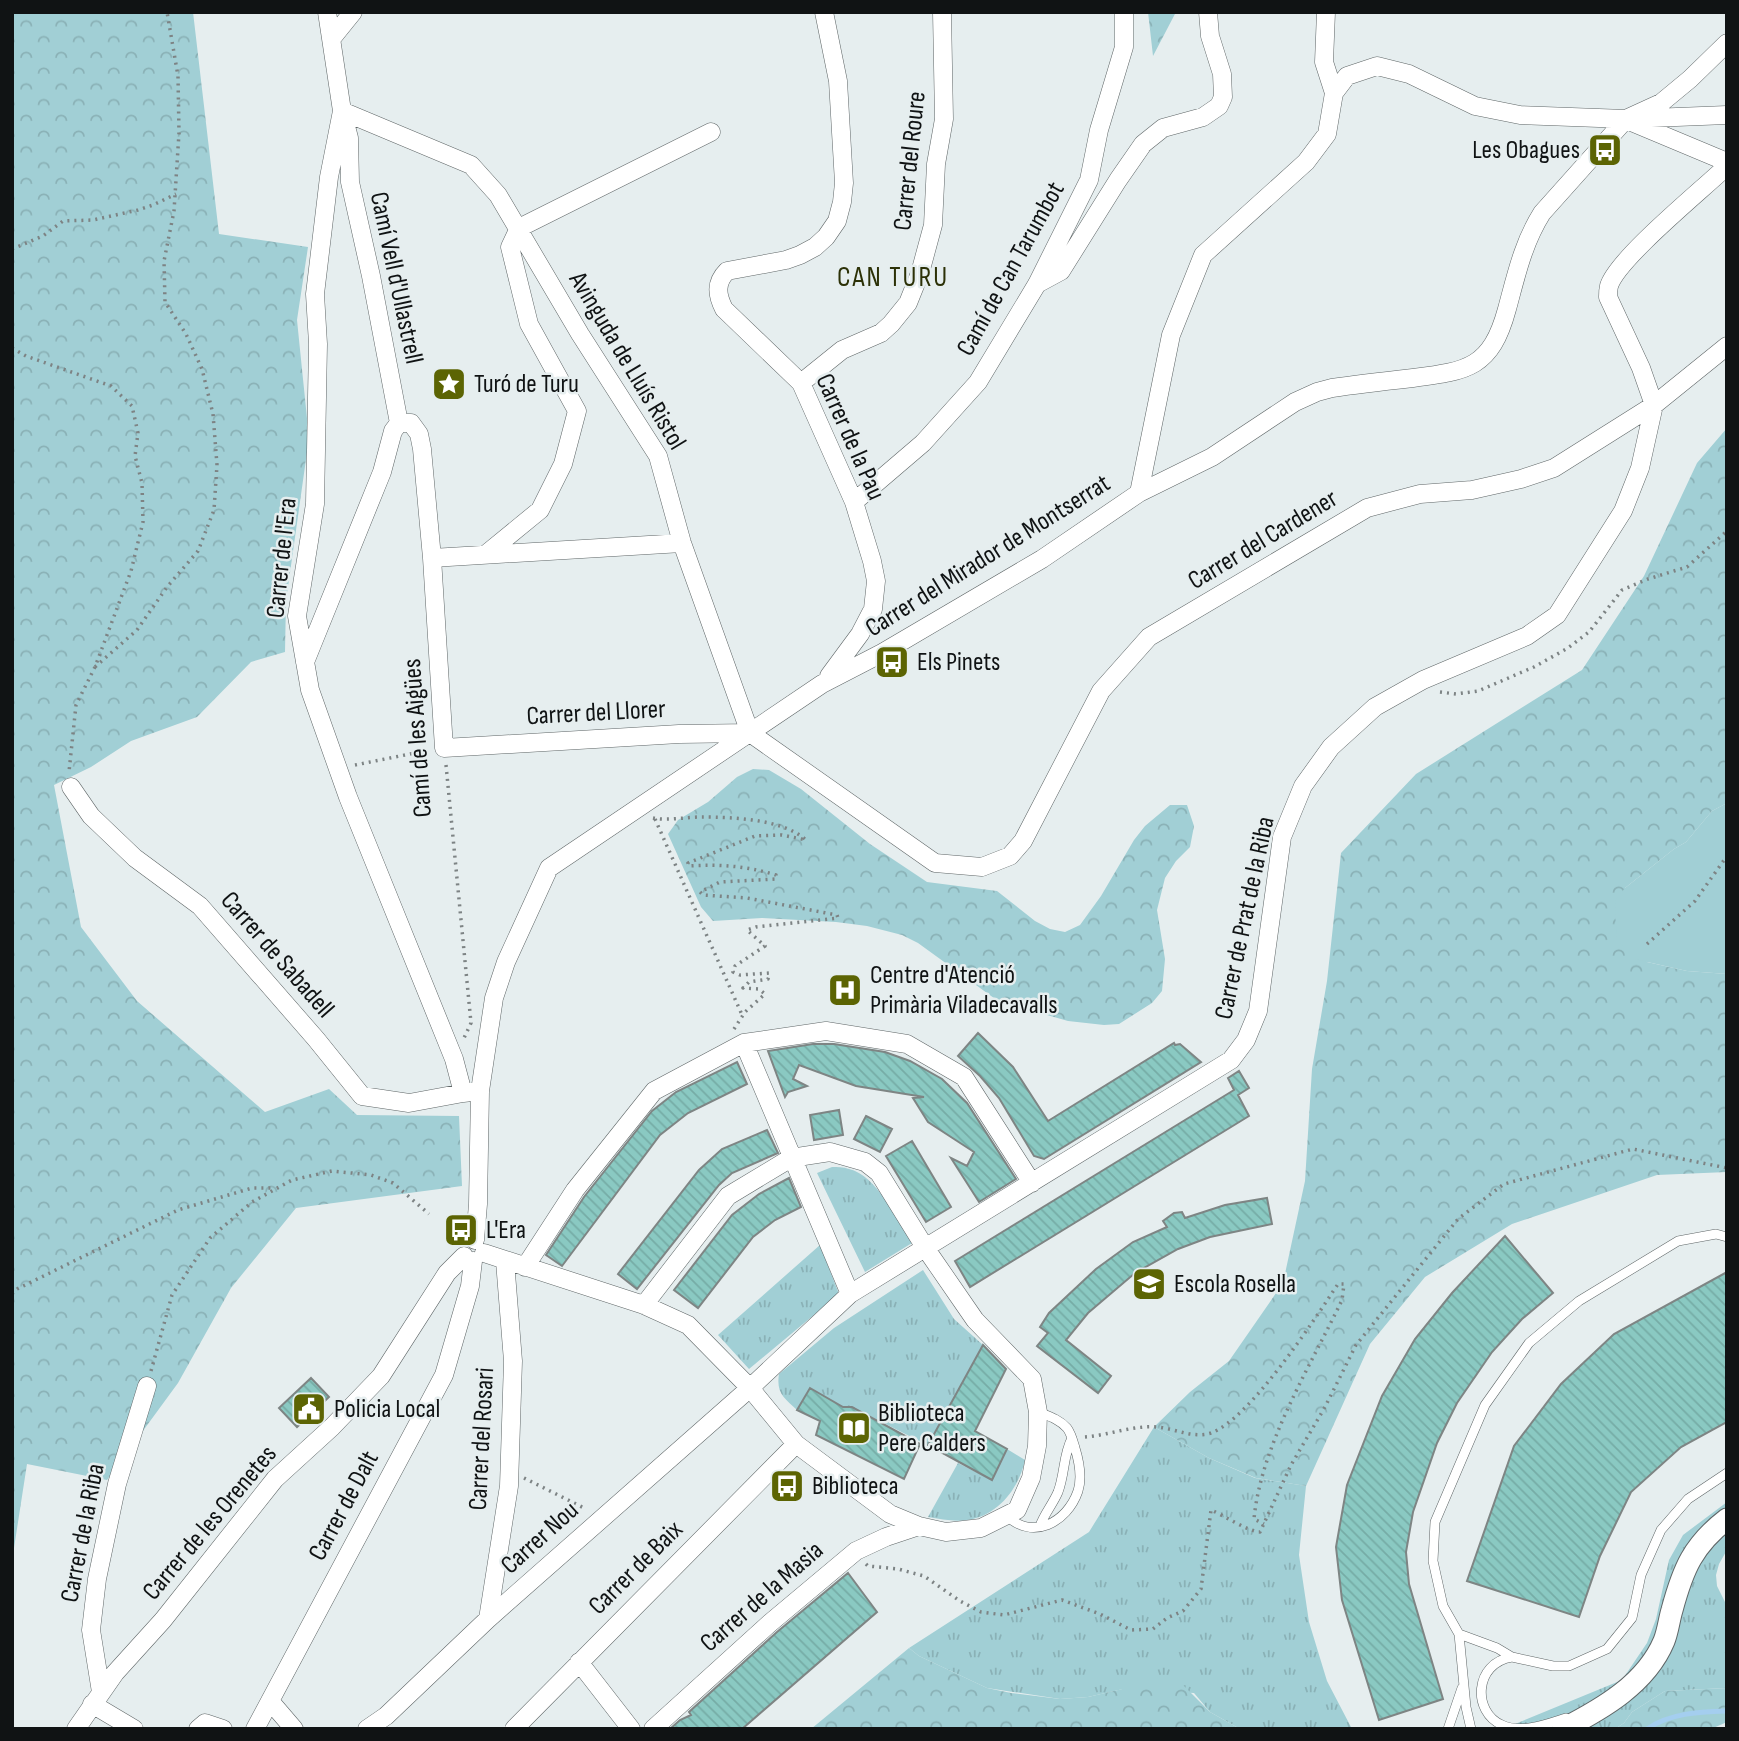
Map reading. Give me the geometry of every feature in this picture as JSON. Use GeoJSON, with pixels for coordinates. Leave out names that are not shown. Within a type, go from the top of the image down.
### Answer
{"type":"FeatureCollection","features":[{"type":"Feature","properties":{"kind":"street","name":"Camí Vell d'Ullastrell"},"geometry":{"type":"LineString","coordinates":[[327,12],[342,111],[349,138],[350,182],[399,423]]}},
{"type":"Feature","properties":{"kind":"street"},"geometry":{"type":"LineString","coordinates":[[332,38],[353,12]]}},
{"type":"Feature","properties":{"kind":"street","name":"Carrer de la Pau"},"geometry":{"type":"LineString","coordinates":[[822,684],[869,621],[876,596],[872,561],[854,502],[801,383],[724,309],[718,287],[720,277],[727,271],[786,260],[815,247],[837,221],[844,183],[838,81],[824,12]]}},
{"type":"Feature","properties":{"kind":"street","name":"Carrer del Roure"},"geometry":{"type":"LineString","coordinates":[[801,383],[842,350],[881,332],[891,324],[908,303],[920,273],[933,225],[936,164],[944,119],[942,12]]}},
{"type":"Feature","properties":{"kind":"street","name":"Camí de Can Tarumbot"},"geometry":{"type":"LineString","coordinates":[[854,502],[923,443],[978,382],[1037,285],[1089,180],[1098,130],[1124,47],[1124,12]]}},
{"type":"Feature","properties":{"kind":"street"},"geometry":{"type":"LineString","coordinates":[[1037,285],[1061,271],[1143,144],[1163,128],[1203,117],[1220,106],[1223,97],[1222,74],[1210,36],[1208,12]]}},
{"type":"Feature","properties":{"kind":"street"},"geometry":{"type":"LineString","coordinates":[[1139,494],[1171,335],[1203,255],[1306,162],[1327,134],[1334,93],[1324,62],[1326,12]]}},
{"type":"Feature","properties":{"kind":"street"},"geometry":{"type":"LineString","coordinates":[[1626,119],[1661,103],[1727,43]]}},
{"type":"Feature","properties":{"kind":"street"},"geometry":{"type":"LineString","coordinates":[[1334,93],[1347,76],[1377,66],[1409,74],[1475,106],[1520,115],[1626,119],[1727,114]]}},
{"type":"Feature","properties":{"kind":"street","name":"Avinguda de Lluís Ristol"},"geometry":{"type":"LineString","coordinates":[[342,111],[471,165],[498,195],[580,334],[658,456],[682,542],[750,733]]}},
{"type":"Feature","properties":{"kind":"street","name":"Carrer de l'Era"},"geometry":{"type":"LineString","coordinates":[[342,111],[330,177],[315,294],[318,344],[315,504],[297,616],[310,690],[338,769],[454,1059],[471,1092]]}},
{"type":"Feature","properties":{"kind":"street"},"geometry":{"type":"LineString","coordinates":[[1626,119],[1727,164],[1622,265],[1609,285],[1608,297],[1641,368],[1654,405]]}},
{"type":"Feature","properties":{"kind":"street","name":"Carrer del Mirador de Montserrat"},"geometry":{"type":"LineString","coordinates":[[474,1252],[478,1204],[471,1092],[506,962],[549,868],[822,684],[882,653],[1042,559],[1139,494],[1212,457],[1295,402],[1317,391],[1344,386],[1448,374],[1468,368],[1481,359],[1493,347],[1501,332],[1531,229],[1562,188],[1626,119]]}},
{"type":"Feature","properties":{"kind":"street"},"geometry":{"type":"LineString","coordinates":[[485,555],[540,510],[563,464],[577,411],[529,324],[510,247],[519,228],[711,132]]}},
{"type":"Feature","properties":{"kind":"street","name":"Carrer del Cardener"},"geometry":{"type":"LineString","coordinates":[[750,733],[935,863],[982,867],[1010,856],[1023,841],[1101,691],[1149,637],[1367,508],[1420,494],[1472,490],[1554,468],[1654,405],[1727,346]]}},
{"type":"Feature","properties":{"kind":"street","name":"Carrer de Prat de la Riba"},"geometry":{"type":"LineString","coordinates":[[750,1388],[850,1294],[1231,1060],[1246,1040],[1258,1011],[1282,837],[1303,786],[1331,747],[1375,707],[1423,680],[1528,636],[1557,615],[1623,511],[1640,468],[1654,405]]}},
{"type":"Feature","properties":{"kind":"street"},"geometry":{"type":"LineString","coordinates":[[305,662],[378,484],[393,431],[399,423]]}},
{"type":"Feature","properties":{"kind":"street","name":"Camí de les Aigües"},"geometry":{"type":"LineString","coordinates":[[399,423],[411,423],[419,434],[432,558],[444,748]]}},
{"type":"Feature","properties":{"kind":"street"},"geometry":{"type":"LineString","coordinates":[[432,558],[682,542]]}},
{"type":"Feature","properties":{"kind":"street","name":"Carrer del Llorer"},"geometry":{"type":"LineString","coordinates":[[444,748],[679,734],[750,733]]}},
{"type":"Feature","properties":{"kind":"street","name":"Carrer de Sabadell"},"geometry":{"type":"LineString","coordinates":[[71,786],[91,816],[135,858],[200,906],[362,1096],[409,1103],[471,1092]]}},
{"type":"Feature","properties":{"kind":"street"},"geometry":{"type":"LineString","coordinates":[[525,1267],[575,1190],[654,1091],[738,1037],[826,1031],[907,1044],[964,1077],[1032,1183]]}},
{"type":"Feature","properties":{"kind":"street"},"geometry":{"type":"LineString","coordinates":[[738,1037],[850,1294]]}},
{"type":"Feature","properties":{"kind":"street"},"geometry":{"type":"LineString","coordinates":[[474,1252],[644,1305],[688,1325],[750,1388],[796,1444],[890,1514],[919,1526],[946,1532],[981,1528],[1017,1510],[1031,1478],[1037,1446],[1038,1412],[1032,1379],[975,1320],[926,1249],[879,1173],[865,1162],[830,1152],[791,1158],[728,1196],[644,1305]]}},
{"type":"Feature","properties":{"kind":"street","name":"Carrer de les Orenetes"},"geometry":{"type":"LineString","coordinates":[[76,1729],[116,1673],[163,1620],[275,1479],[382,1376],[447,1273],[474,1252]]}},
{"type":"Feature","properties":{"kind":"street","name":"Carrer de Dalt"},"geometry":{"type":"LineString","coordinates":[[255,1729],[444,1376],[470,1286],[474,1252]]}},
{"type":"Feature","properties":{"kind":"street","name":"Carrer del Rosari"},"geometry":{"type":"LineString","coordinates":[[488,1619],[510,1471],[513,1362],[505,1261]]}},
{"type":"Feature","properties":{"kind":"street","name":"Carrer de la Riba"},"geometry":{"type":"LineString","coordinates":[[97,1698],[91,1629],[97,1579],[117,1483],[147,1386]]}},
{"type":"Feature","properties":{"kind":"street","name":"Carrer Nou"},"geometry":{"type":"LineString","coordinates":[[367,1729],[386,1716],[488,1619],[750,1388]]}},
{"type":"Feature","properties":{"kind":"street","name":"Carrer de Baix"},"geometry":{"type":"LineString","coordinates":[[514,1729],[796,1444]]}},
{"type":"Feature","properties":{"kind":"street"},"geometry":{"type":"LineString","coordinates":[[1563,1729],[1613,1700],[1635,1682],[1653,1662],[1664,1640],[1679,1581],[1686,1565],[1708,1534],[1727,1519]]}},
{"type":"Feature","properties":{"kind":"street","name":"Carrer de la Masia"},"geometry":{"type":"LineString","coordinates":[[653,1729],[770,1623],[856,1552],[886,1537],[919,1526]]}},
{"type":"Feature","properties":{"kind":"street"},"geometry":{"type":"LineString","coordinates":[[579,1662],[631,1729]]}},
{"type":"Feature","properties":{"kind":"street"},"geometry":{"type":"LineString","coordinates":[[97,1698],[134,1729]]}},
{"type":"Feature","properties":{"kind":"street"},"geometry":{"type":"LineString","coordinates":[[270,1701],[294,1729]]}},
{"type":"Feature","properties":{"kind":"street"},"geometry":{"type":"LineString","coordinates":[[201,1726],[223,1729]]}},
{"type":"Feature","properties":{"kind":"lane"},"geometry":{"type":"LineString","coordinates":[[1471,1729],[1463,1683],[1459,1634],[1443,1606],[1433,1561],[1435,1522],[1485,1405],[1529,1343],[1579,1301],[1678,1241],[1716,1234],[1727,1237]]}},
{"type":"Feature","properties":{"kind":"lane"},"geometry":{"type":"LineString","coordinates":[[1006,1515],[1023,1528],[1054,1522],[1066,1514],[1078,1491],[1080,1478],[1072,1438],[1067,1428],[1054,1418],[1038,1412]]}},
{"type":"Feature","properties":{"kind":"lane"},"geometry":{"type":"LineString","coordinates":[[1040,1526],[1058,1491],[1064,1472],[1066,1449],[1072,1438]]}},
{"type":"Feature","properties":{"kind":"lane"},"geometry":{"type":"LineString","coordinates":[[1459,1634],[1513,1657],[1553,1666],[1569,1666],[1607,1649],[1632,1618],[1641,1575],[1661,1530],[1688,1499],[1727,1473]]}},
{"type":"Feature","properties":{"kind":"lane"},"geometry":{"type":"LineString","coordinates":[[1513,1657],[1501,1659],[1491,1665],[1483,1676],[1483,1700],[1494,1724],[1513,1728],[1536,1727],[1613,1700]]}},
{"type":"Feature","properties":{"kind":"lane"},"geometry":{"type":"LineString","coordinates":[[1448,1729],[1463,1683]]}},
{"type":"Feature","properties":{"kind":"path"},"geometry":{"type":"LineString","coordinates":[[95,667],[137,630],[167,587],[198,551],[214,510],[217,465],[210,403],[202,369],[186,334],[165,302],[164,261],[174,211],[180,133],[178,76],[167,12]]}},
{"type":"Feature","properties":{"kind":"path"},"geometry":{"type":"LineString","coordinates":[[12,248],[43,236],[63,221],[93,220],[138,210],[176,194]]}},
{"type":"Feature","properties":{"kind":"path"},"geometry":{"type":"LineString","coordinates":[[12,348],[26,356],[111,386],[132,406],[138,433],[135,456],[142,483],[143,522],[131,571],[95,667],[76,705],[69,760],[71,786]]}},
{"type":"Feature","properties":{"kind":"path"},"geometry":{"type":"LineString","coordinates":[[1423,680],[1425,687],[1435,692],[1467,694],[1534,667],[1568,648],[1589,632],[1622,590],[1687,567],[1727,531]]}},
{"type":"Feature","properties":{"kind":"path"},"geometry":{"type":"LineString","coordinates":[[338,769],[444,748]]}},
{"type":"Feature","properties":{"kind":"path","name":"Camí de les Aigües"},"geometry":{"type":"LineString","coordinates":[[444,748],[471,1023],[454,1059]]}},
{"type":"Feature","properties":{"kind":"path"},"geometry":{"type":"LineString","coordinates":[[649,814],[655,819],[743,1017]]}},
{"type":"Feature","properties":{"kind":"path"},"geometry":{"type":"LineString","coordinates":[[655,819],[703,817],[770,822],[798,832],[806,840],[782,835],[755,836],[722,848],[678,870]]}},
{"type":"Feature","properties":{"kind":"path"},"geometry":{"type":"LineString","coordinates":[[1647,944],[1695,901],[1727,856]]}},
{"type":"Feature","properties":{"kind":"path"},"geometry":{"type":"LineString","coordinates":[[688,864],[724,864],[776,875],[776,879],[720,882],[690,896]]}},
{"type":"Feature","properties":{"kind":"path"},"geometry":{"type":"LineString","coordinates":[[701,892],[703,895],[747,898],[837,915],[838,918],[747,930],[765,946],[735,965],[733,972],[740,975],[769,973],[768,979],[749,982],[743,988],[759,989],[765,994],[743,1017],[738,1037]]}},
{"type":"Feature","properties":{"kind":"path"},"geometry":{"type":"LineString","coordinates":[[856,1552],[868,1566],[898,1569],[924,1576],[981,1612],[1004,1615],[1062,1600],[1100,1614],[1131,1630],[1153,1629],[1167,1618],[1183,1611],[1201,1589],[1211,1510],[1252,1531],[1260,1532],[1291,1465],[1325,1407],[1356,1345],[1458,1219],[1504,1184],[1633,1149],[1727,1168]]}},
{"type":"Feature","properties":{"kind":"path"},"geometry":{"type":"LineString","coordinates":[[147,1386],[172,1295],[210,1238],[252,1202],[292,1180],[332,1171],[371,1175],[393,1183],[429,1214]]}},
{"type":"Feature","properties":{"kind":"path"},"geometry":{"type":"LineString","coordinates":[[12,1294],[17,1289],[178,1210],[252,1188],[277,1189]]}},
{"type":"Feature","properties":{"kind":"path"},"geometry":{"type":"LineString","coordinates":[[1072,1438],[1096,1436],[1124,1429],[1160,1427],[1197,1436],[1212,1433],[1237,1417],[1257,1396],[1338,1284],[1343,1284],[1342,1300],[1283,1424],[1263,1477],[1256,1499],[1254,1519],[1264,1524]]}},
{"type":"Feature","properties":{"kind":"path","name":"Carrer del Rosari"},"geometry":{"type":"LineString","coordinates":[[510,1471],[603,1518]]}},
{"type":"Feature","properties":{"kind":"green space"},"geometry":{"type":"Polygon","coordinates":[[[12,12],[193,12],[219,234],[308,247],[297,320],[309,438],[286,601],[285,652],[251,662],[197,717],[131,741],[91,767],[54,785],[81,927],[137,1001],[265,1112],[329,1089],[357,1115],[459,1116],[462,1186],[296,1208],[231,1288],[178,1383],[107,1480],[27,1464],[12,1561],[12,12]]]}},
{"type":"Feature","properties":{"kind":"green space"},"geometry":{"type":"Polygon","coordinates":[[[1148,12],[1176,12],[1153,56],[1148,12]]]}},
{"type":"Feature","properties":{"kind":"green space"},"geometry":{"type":"Polygon","coordinates":[[[1727,428],[1727,803],[1712,811],[1686,842],[1625,888],[1647,962],[1687,971],[1727,974],[1727,1172],[1657,1175],[1512,1224],[1425,1277],[1370,1344],[1306,1486],[1256,1478],[1209,1458],[1154,1427],[1190,1392],[1229,1361],[1283,1283],[1305,1181],[1312,1069],[1327,981],[1341,853],[1416,774],[1582,670],[1644,576],[1697,463],[1727,428]]]}},
{"type":"Feature","properties":{"kind":"green space"},"geometry":{"type":"Polygon","coordinates":[[[753,769],[769,770],[801,789],[870,844],[927,882],[997,891],[1035,921],[1050,929],[1065,932],[1080,925],[1145,826],[1170,805],[1187,805],[1194,826],[1190,847],[1176,861],[1165,878],[1157,910],[1165,959],[1162,991],[1152,1003],[1119,1024],[1068,1021],[998,1001],[918,943],[902,935],[836,922],[762,918],[713,921],[701,907],[668,834],[678,820],[708,802],[737,777],[753,769]]]}},
{"type":"Feature","properties":{"kind":"green space"},"geometry":{"type":"Polygon","coordinates":[[[1727,803],[1727,974],[1687,971],[1634,959],[1617,939],[1616,899],[1625,888],[1686,842],[1712,811],[1727,803]]]}},
{"type":"Feature","properties":{"kind":"green space"},"geometry":{"type":"Polygon","coordinates":[[[832,1167],[849,1169],[868,1180],[893,1211],[912,1243],[865,1272],[817,1173],[832,1167]]]}},
{"type":"Feature","properties":{"kind":"green space"},"geometry":{"type":"Polygon","coordinates":[[[820,1245],[839,1294],[749,1369],[718,1335],[820,1245]]]}},
{"type":"Feature","properties":{"kind":"green space"},"geometry":{"type":"Polygon","coordinates":[[[923,1270],[954,1319],[983,1345],[931,1447],[852,1407],[843,1407],[810,1388],[797,1410],[780,1391],[779,1374],[834,1328],[923,1270]]]}},
{"type":"Feature","properties":{"kind":"green space"},"geometry":{"type":"Polygon","coordinates":[[[1154,1427],[1209,1458],[1255,1478],[1306,1486],[1299,1555],[1309,1622],[1327,1681],[1352,1729],[1240,1729],[1210,1712],[1194,1693],[1123,1689],[1088,1697],[1060,1699],[987,1688],[919,1656],[909,1648],[1089,1532],[1154,1427]]]}},
{"type":"Feature","properties":{"kind":"green space"},"geometry":{"type":"Polygon","coordinates":[[[1007,1449],[1025,1460],[1018,1481],[997,1507],[967,1520],[928,1517],[958,1463],[992,1480],[1007,1449]]]}},
{"type":"Feature","properties":{"kind":"green space"},"geometry":{"type":"Polygon","coordinates":[[[1727,1502],[1727,1550],[1716,1575],[1717,1586],[1727,1606],[1727,1688],[1665,1691],[1632,1712],[1624,1723],[1615,1729],[1503,1729],[1622,1680],[1647,1643],[1656,1619],[1669,1560],[1683,1535],[1727,1502]]]}},
{"type":"Feature","properties":{"kind":"green space"},"geometry":{"type":"Polygon","coordinates":[[[909,1648],[919,1656],[987,1688],[1011,1693],[1060,1699],[1088,1697],[1148,1683],[1184,1686],[1210,1712],[1240,1729],[811,1729],[909,1648]]]}},
{"type":"Feature","properties":{"kind":"green space"},"geometry":{"type":"Polygon","coordinates":[[[1727,1688],[1727,1722],[1711,1729],[1615,1729],[1624,1723],[1632,1712],[1665,1691],[1727,1688]]]}},
{"type":"Feature","properties":{"kind":"building"},"geometry":{"type":"Polygon","coordinates":[[[978,1033],[1013,1067],[1048,1121],[1174,1043],[1180,1044],[1201,1062],[1044,1159],[1034,1156],[999,1098],[958,1056],[978,1033]]]}},
{"type":"Feature","properties":{"kind":"building"},"geometry":{"type":"Polygon","coordinates":[[[813,1044],[834,1044],[885,1052],[910,1061],[942,1079],[967,1103],[1016,1179],[979,1202],[951,1158],[967,1166],[974,1152],[928,1122],[913,1098],[924,1097],[856,1086],[799,1065],[793,1079],[807,1086],[788,1092],[785,1097],[768,1051],[813,1044]]]}},
{"type":"Feature","properties":{"kind":"building"},"geometry":{"type":"Polygon","coordinates":[[[737,1062],[747,1084],[688,1113],[660,1135],[562,1266],[546,1255],[584,1197],[652,1111],[676,1092],[737,1062]]]}},
{"type":"Feature","properties":{"kind":"building"},"geometry":{"type":"Polygon","coordinates":[[[1239,1071],[1249,1088],[1238,1095],[1249,1116],[970,1287],[955,1261],[1234,1090],[1228,1078],[1239,1071]]]}},
{"type":"Feature","properties":{"kind":"building"},"geometry":{"type":"Polygon","coordinates":[[[839,1110],[843,1135],[814,1140],[810,1115],[839,1110]]]}},
{"type":"Feature","properties":{"kind":"building"},"geometry":{"type":"Polygon","coordinates":[[[866,1116],[892,1129],[880,1152],[854,1139],[866,1116]]]}},
{"type":"Feature","properties":{"kind":"building"},"geometry":{"type":"Polygon","coordinates":[[[767,1130],[778,1153],[732,1173],[719,1185],[637,1289],[618,1274],[699,1170],[722,1149],[767,1130]]]}},
{"type":"Feature","properties":{"kind":"building"},"geometry":{"type":"Polygon","coordinates":[[[912,1141],[951,1207],[926,1222],[886,1156],[912,1141]]]}},
{"type":"Feature","properties":{"kind":"building"},"geometry":{"type":"Polygon","coordinates":[[[789,1178],[801,1207],[775,1220],[753,1237],[698,1308],[674,1290],[732,1215],[759,1194],[789,1178]]]}},
{"type":"Feature","properties":{"kind":"building"},"geometry":{"type":"Polygon","coordinates":[[[1267,1198],[1272,1224],[1210,1237],[1178,1249],[1135,1273],[1088,1313],[1066,1340],[1111,1376],[1098,1393],[1037,1346],[1048,1333],[1040,1327],[1049,1313],[1096,1269],[1133,1242],[1167,1227],[1163,1221],[1174,1213],[1182,1212],[1185,1218],[1225,1205],[1267,1198]]]}},
{"type":"Feature","properties":{"kind":"building"},"geometry":{"type":"Polygon","coordinates":[[[1505,1236],[1553,1293],[1522,1319],[1492,1352],[1457,1403],[1437,1443],[1413,1512],[1406,1552],[1409,1584],[1443,1699],[1379,1720],[1342,1600],[1336,1547],[1347,1485],[1382,1396],[1415,1339],[1452,1293],[1505,1236]]]}},
{"type":"Feature","properties":{"kind":"building"},"geometry":{"type":"Polygon","coordinates":[[[1727,1272],[1727,1422],[1681,1447],[1631,1492],[1600,1556],[1579,1617],[1467,1581],[1514,1446],[1561,1384],[1614,1334],[1727,1272]]]}},
{"type":"Feature","properties":{"kind":"building"},"geometry":{"type":"Polygon","coordinates":[[[983,1345],[1006,1369],[975,1431],[1007,1449],[992,1480],[928,1445],[983,1345]]]}},
{"type":"Feature","properties":{"kind":"building"},"geometry":{"type":"Polygon","coordinates":[[[311,1378],[329,1397],[297,1427],[279,1408],[311,1378]]]}},
{"type":"Feature","properties":{"kind":"building","name":"Biblioteca Pere Calders"},"geometry":{"type":"Polygon","coordinates":[[[810,1388],[843,1407],[852,1407],[920,1444],[904,1479],[816,1435],[820,1421],[797,1410],[810,1388]]]}},
{"type":"Feature","properties":{"kind":"building"},"geometry":{"type":"Polygon","coordinates":[[[848,1573],[877,1612],[742,1729],[670,1729],[691,1715],[689,1712],[777,1632],[848,1573]]]}},
{"type":"Feature","properties":{"kind":"waterway"},"geometry":{"type":"LineString","coordinates":[[1647,1729],[1675,1717],[1727,1711]]}},
{"type":"Feature","properties":{"kind":"place","name":"Les Obagues"},"geometry":{"type":"Point","coordinates":[1605,150]}},
{"type":"Feature","properties":{"kind":"place","name":"Turó de Turu"},"geometry":{"type":"Point","coordinates":[449,384]}},
{"type":"Feature","properties":{"kind":"place","name":"Els Pinets"},"geometry":{"type":"Point","coordinates":[892,662]}},
{"type":"Feature","properties":{"kind":"place","name":"Centre d'Atenció Primària Viladecavalls"},"geometry":{"type":"Point","coordinates":[845,990]}},
{"type":"Feature","properties":{"kind":"place","name":"L'Era"},"geometry":{"type":"Point","coordinates":[461,1230]}},
{"type":"Feature","properties":{"kind":"place","name":"Escola Rosella"},"geometry":{"type":"Point","coordinates":[1149,1284]}},
{"type":"Feature","properties":{"kind":"place","name":"Policia Local"},"geometry":{"type":"Point","coordinates":[309,1409]}},
{"type":"Feature","properties":{"kind":"place","name":"Biblioteca Pere Calders"},"geometry":{"type":"Point","coordinates":[854,1428]}},
{"type":"Feature","properties":{"kind":"place","name":"Biblioteca"},"geometry":{"type":"Point","coordinates":[787,1486]}},
{"type":"Feature","properties":{"kind":"district","name":"CAN TURU"},"geometry":{"type":"Point","coordinates":[893,277]}}]}
